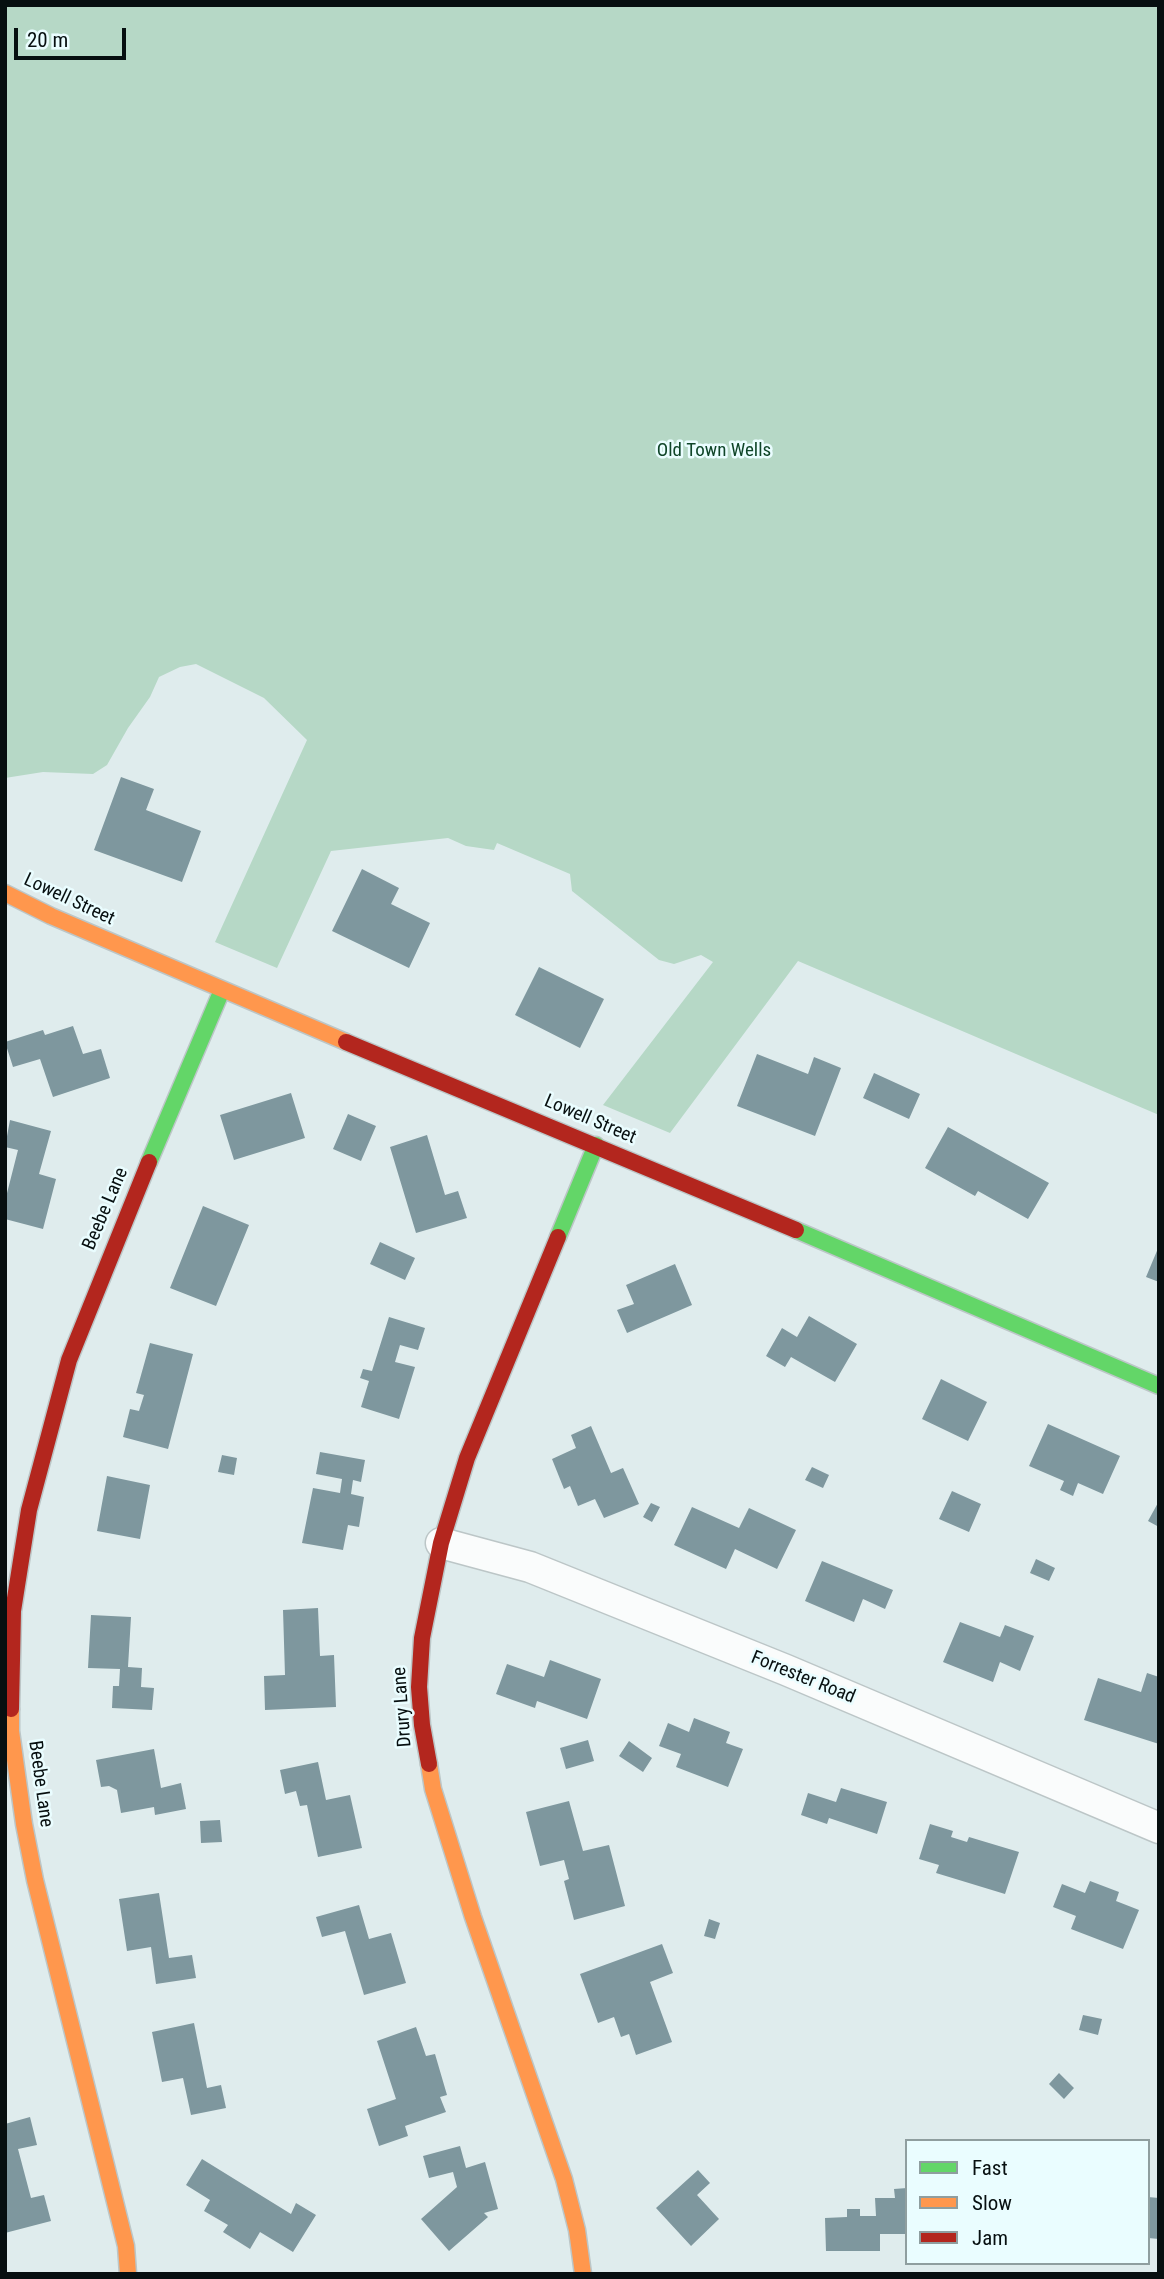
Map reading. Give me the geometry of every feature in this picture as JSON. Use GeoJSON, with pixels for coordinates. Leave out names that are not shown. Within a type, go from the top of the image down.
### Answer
{"type":"FeatureCollection","features":[{"type":"Feature","properties":{"kind":"street","name":"Lowell Street"},"geometry":{"type":"LineString","coordinates":[[5,894],[222,990],[596,1145],[1159,1386]]}},
{"type":"Feature","properties":{"kind":"street","name":"Beebe Lane"},"geometry":{"type":"LineString","coordinates":[[128,2274],[126,2246],[35,1880],[24,1824],[12,1731],[12,1622],[29,1510],[73,1349],[118,1232],[222,990]]}},
{"type":"Feature","properties":{"kind":"street","name":"Drury Lane"},"geometry":{"type":"LineString","coordinates":[[583,2274],[577,2230],[565,2179],[472,1917],[433,1789],[422,1725],[419,1687],[422,1638],[441,1543],[467,1458],[596,1145]]}},
{"type":"Feature","properties":{"kind":"street","name":"Forrester Road"},"geometry":{"type":"LineString","coordinates":[[441,1543],[530,1567],[799,1676],[1159,1828]]}},
{"type":"Feature","properties":{"kind":"green space","name":"Old Town Wells"},"geometry":{"type":"Polygon","coordinates":[[[5,5],[1159,5],[1159,1115],[798,961],[670,1133],[603,1105],[713,962],[701,955],[674,964],[659,960],[572,891],[570,874],[497,843],[494,850],[466,846],[448,838],[331,851],[277,968],[215,942],[307,740],[264,698],[196,664],[180,667],[159,677],[150,697],[107,765],[93,774],[43,772],[5,778],[5,5]]]}},
{"type":"Feature","properties":{"kind":"building"},"geometry":{"type":"Polygon","coordinates":[[[121,777],[154,789],[146,810],[201,831],[182,882],[94,850],[121,777]]]}},
{"type":"Feature","properties":{"kind":"building"},"geometry":{"type":"Polygon","coordinates":[[[362,869],[399,888],[391,904],[430,923],[409,968],[332,931],[362,869]]]}},
{"type":"Feature","properties":{"kind":"building"},"geometry":{"type":"Polygon","coordinates":[[[539,967],[604,999],[580,1048],[515,1015],[539,967]]]}},
{"type":"Feature","properties":{"kind":"building"},"geometry":{"type":"Polygon","coordinates":[[[73,1026],[83,1054],[101,1049],[110,1078],[53,1097],[40,1059],[13,1067],[5,1042],[43,1030],[45,1035],[73,1026]]]}},
{"type":"Feature","properties":{"kind":"building"},"geometry":{"type":"Polygon","coordinates":[[[757,1054],[808,1074],[814,1057],[841,1068],[815,1136],[737,1106],[757,1054]]]}},
{"type":"Feature","properties":{"kind":"building"},"geometry":{"type":"Polygon","coordinates":[[[874,1073],[920,1094],[909,1119],[863,1098],[874,1073]]]}},
{"type":"Feature","properties":{"kind":"building"},"geometry":{"type":"Polygon","coordinates":[[[291,1093],[305,1138],[234,1160],[220,1115],[291,1093]]]}},
{"type":"Feature","properties":{"kind":"building"},"geometry":{"type":"Polygon","coordinates":[[[348,1114],[376,1126],[361,1161],[333,1149],[348,1114]]]}},
{"type":"Feature","properties":{"kind":"building"},"geometry":{"type":"Polygon","coordinates":[[[10,1120],[51,1131],[39,1174],[56,1179],[43,1229],[5,1219],[5,1201],[18,1150],[5,1147],[10,1120]]]}},
{"type":"Feature","properties":{"kind":"building"},"geometry":{"type":"Polygon","coordinates":[[[948,1127],[1049,1183],[1028,1219],[978,1191],[975,1196],[925,1168],[948,1127]]]}},
{"type":"Feature","properties":{"kind":"building"},"geometry":{"type":"Polygon","coordinates":[[[427,1135],[445,1195],[458,1191],[467,1218],[416,1233],[390,1147],[427,1135]]]}},
{"type":"Feature","properties":{"kind":"building"},"geometry":{"type":"Polygon","coordinates":[[[203,1206],[249,1225],[216,1306],[170,1288],[203,1206]]]}},
{"type":"Feature","properties":{"kind":"building"},"geometry":{"type":"Polygon","coordinates":[[[380,1242],[415,1258],[405,1280],[370,1264],[380,1242]]]}},
{"type":"Feature","properties":{"kind":"building"},"geometry":{"type":"Polygon","coordinates":[[[1159,1246],[1159,1282],[1146,1277],[1159,1246]]]}},
{"type":"Feature","properties":{"kind":"building"},"geometry":{"type":"Polygon","coordinates":[[[675,1264],[692,1305],[627,1333],[617,1310],[634,1304],[626,1285],[675,1264]]]}},
{"type":"Feature","properties":{"kind":"building"},"geometry":{"type":"Polygon","coordinates":[[[809,1316],[857,1344],[835,1382],[791,1357],[785,1367],[766,1356],[782,1328],[797,1337],[809,1316]]]}},
{"type":"Feature","properties":{"kind":"building"},"geometry":{"type":"Polygon","coordinates":[[[389,1317],[425,1328],[418,1350],[400,1345],[395,1362],[415,1367],[399,1419],[361,1407],[369,1381],[360,1378],[363,1369],[372,1371],[389,1317]]]}},
{"type":"Feature","properties":{"kind":"building"},"geometry":{"type":"Polygon","coordinates":[[[150,1343],[193,1354],[168,1449],[123,1437],[130,1409],[139,1411],[144,1395],[136,1393],[150,1343]]]}},
{"type":"Feature","properties":{"kind":"building"},"geometry":{"type":"Polygon","coordinates":[[[941,1379],[987,1402],[968,1441],[922,1419],[941,1379]]]}},
{"type":"Feature","properties":{"kind":"building"},"geometry":{"type":"Polygon","coordinates":[[[1048,1424],[1120,1456],[1103,1494],[1078,1483],[1073,1496],[1060,1490],[1064,1481],[1029,1466],[1048,1424]]]}},
{"type":"Feature","properties":{"kind":"building"},"geometry":{"type":"Polygon","coordinates":[[[591,1426],[611,1473],[623,1468],[639,1504],[604,1518],[595,1499],[578,1506],[570,1486],[564,1489],[552,1459],[576,1448],[571,1435],[591,1426]]]}},
{"type":"Feature","properties":{"kind":"building"},"geometry":{"type":"Polygon","coordinates":[[[320,1452],[365,1460],[361,1482],[353,1480],[351,1494],[364,1497],[359,1527],[348,1525],[343,1550],[302,1543],[313,1488],[340,1493],[342,1479],[316,1474],[320,1452]]]}},
{"type":"Feature","properties":{"kind":"building"},"geometry":{"type":"Polygon","coordinates":[[[222,1455],[237,1458],[234,1475],[218,1472],[222,1455]]]}},
{"type":"Feature","properties":{"kind":"building"},"geometry":{"type":"Polygon","coordinates":[[[812,1467],[829,1475],[823,1488],[805,1480],[812,1467]]]}},
{"type":"Feature","properties":{"kind":"building"},"geometry":{"type":"Polygon","coordinates":[[[107,1476],[150,1485],[140,1539],[97,1531],[107,1476]]]}},
{"type":"Feature","properties":{"kind":"building"},"geometry":{"type":"Polygon","coordinates":[[[952,1491],[981,1504],[969,1532],[939,1519],[952,1491]]]}},
{"type":"Feature","properties":{"kind":"building"},"geometry":{"type":"Polygon","coordinates":[[[1159,1501],[1159,1527],[1148,1521],[1159,1501]]]}},
{"type":"Feature","properties":{"kind":"building"},"geometry":{"type":"Polygon","coordinates":[[[651,1503],[660,1507],[652,1522],[643,1517],[651,1503]]]}},
{"type":"Feature","properties":{"kind":"building"},"geometry":{"type":"Polygon","coordinates":[[[692,1507],[739,1528],[749,1508],[796,1530],[777,1569],[735,1549],[726,1569],[674,1545],[692,1507]]]}},
{"type":"Feature","properties":{"kind":"building"},"geometry":{"type":"Polygon","coordinates":[[[1036,1559],[1055,1568],[1049,1581],[1030,1573],[1036,1559]]]}},
{"type":"Feature","properties":{"kind":"building"},"geometry":{"type":"Polygon","coordinates":[[[822,1561],[893,1590],[885,1609],[863,1599],[854,1622],[805,1601],[822,1561]]]}},
{"type":"Feature","properties":{"kind":"building"},"geometry":{"type":"Polygon","coordinates":[[[318,1608],[320,1656],[334,1655],[336,1707],[265,1710],[264,1676],[285,1675],[283,1610],[318,1608]]]}},
{"type":"Feature","properties":{"kind":"building"},"geometry":{"type":"Polygon","coordinates":[[[91,1615],[131,1617],[128,1667],[142,1668],[141,1687],[154,1688],[152,1710],[112,1708],[113,1686],[119,1686],[120,1669],[88,1668],[91,1615]]]}},
{"type":"Feature","properties":{"kind":"building"},"geometry":{"type":"Polygon","coordinates":[[[960,1622],[1000,1637],[1005,1625],[1034,1636],[1020,1671],[1000,1662],[993,1682],[943,1662],[960,1622]]]}},
{"type":"Feature","properties":{"kind":"building"},"geometry":{"type":"Polygon","coordinates":[[[550,1660],[601,1679],[587,1719],[537,1701],[535,1708],[496,1694],[507,1664],[544,1677],[550,1660]]]}},
{"type":"Feature","properties":{"kind":"building"},"geometry":{"type":"Polygon","coordinates":[[[1147,1673],[1159,1677],[1159,1744],[1084,1720],[1098,1678],[1141,1692],[1147,1673]]]}},
{"type":"Feature","properties":{"kind":"building"},"geometry":{"type":"Polygon","coordinates":[[[694,1718],[730,1732],[726,1743],[743,1749],[728,1787],[676,1767],[681,1754],[659,1746],[668,1723],[689,1732],[694,1718]]]}},
{"type":"Feature","properties":{"kind":"building"},"geometry":{"type":"Polygon","coordinates":[[[588,1740],[594,1761],[566,1769],[560,1748],[588,1740]]]}},
{"type":"Feature","properties":{"kind":"building"},"geometry":{"type":"Polygon","coordinates":[[[629,1741],[652,1758],[643,1772],[619,1756],[629,1741]]]}},
{"type":"Feature","properties":{"kind":"building"},"geometry":{"type":"Polygon","coordinates":[[[154,1749],[161,1788],[181,1783],[186,1809],[155,1815],[154,1807],[121,1813],[117,1790],[109,1786],[101,1787],[96,1760],[154,1749]]]}},
{"type":"Feature","properties":{"kind":"building"},"geometry":{"type":"Polygon","coordinates":[[[318,1762],[326,1800],[350,1795],[362,1848],[318,1857],[307,1805],[300,1806],[296,1791],[285,1794],[280,1770],[318,1762]]]}},
{"type":"Feature","properties":{"kind":"building"},"geometry":{"type":"Polygon","coordinates":[[[841,1788],[887,1802],[877,1834],[829,1818],[827,1824],[801,1815],[808,1793],[836,1802],[841,1788]]]}},
{"type":"Feature","properties":{"kind":"building"},"geometry":{"type":"Polygon","coordinates":[[[569,1801],[583,1851],[609,1845],[625,1906],[574,1920],[564,1881],[569,1879],[564,1860],[540,1866],[526,1812],[569,1801]]]}},
{"type":"Feature","properties":{"kind":"building"},"geometry":{"type":"Polygon","coordinates":[[[220,1820],[222,1842],[201,1843],[200,1821],[220,1820]]]}},
{"type":"Feature","properties":{"kind":"building"},"geometry":{"type":"Polygon","coordinates":[[[930,1824],[953,1831],[951,1837],[967,1842],[969,1837],[1019,1852],[1005,1894],[936,1873],[939,1865],[919,1859],[930,1824]]]}},
{"type":"Feature","properties":{"kind":"building"},"geometry":{"type":"Polygon","coordinates":[[[1090,1881],[1119,1892],[1116,1901],[1139,1910],[1123,1949],[1071,1929],[1076,1916],[1053,1907],[1062,1884],[1085,1893],[1090,1881]]]}},
{"type":"Feature","properties":{"kind":"building"},"geometry":{"type":"Polygon","coordinates":[[[159,1893],[169,1958],[192,1955],[196,1978],[156,1984],[151,1947],[127,1951],[119,1899],[159,1893]]]}},
{"type":"Feature","properties":{"kind":"building"},"geometry":{"type":"Polygon","coordinates":[[[359,1905],[369,1939],[391,1933],[406,1983],[364,1995],[345,1931],[322,1937],[316,1917],[359,1905]]]}},
{"type":"Feature","properties":{"kind":"building"},"geometry":{"type":"Polygon","coordinates":[[[709,1919],[720,1923],[715,1939],[704,1936],[709,1919]]]}},
{"type":"Feature","properties":{"kind":"building"},"geometry":{"type":"Polygon","coordinates":[[[662,1944],[673,1973],[650,1982],[672,2042],[636,2055],[629,2034],[621,2037],[614,2017],[598,2023],[580,1974],[662,1944]]]}},
{"type":"Feature","properties":{"kind":"building"},"geometry":{"type":"Polygon","coordinates":[[[1083,2015],[1102,2019],[1098,2035],[1079,2030],[1083,2015]]]}},
{"type":"Feature","properties":{"kind":"building"},"geometry":{"type":"Polygon","coordinates":[[[194,2023],[207,2088],[221,2085],[226,2108],[191,2115],[183,2078],[162,2082],[152,2032],[194,2023]]]}},
{"type":"Feature","properties":{"kind":"building"},"geometry":{"type":"Polygon","coordinates":[[[416,2027],[426,2056],[435,2054],[447,2095],[440,2097],[446,2112],[405,2126],[408,2136],[379,2146],[367,2109],[396,2099],[377,2041],[416,2027]]]}},
{"type":"Feature","properties":{"kind":"building"},"geometry":{"type":"Polygon","coordinates":[[[1059,2073],[1074,2088],[1064,2099],[1049,2084],[1059,2073]]]}},
{"type":"Feature","properties":{"kind":"building"},"geometry":{"type":"Polygon","coordinates":[[[30,2117],[37,2145],[18,2149],[31,2198],[44,2195],[51,2221],[5,2233],[5,2124],[30,2117]]]}},
{"type":"Feature","properties":{"kind":"building"},"geometry":{"type":"Polygon","coordinates":[[[460,2146],[466,2168],[485,2162],[498,2209],[484,2213],[488,2217],[449,2251],[421,2219],[457,2187],[453,2172],[429,2178],[423,2156],[460,2146]]]}},
{"type":"Feature","properties":{"kind":"building"},"geometry":{"type":"Polygon","coordinates":[[[202,2159],[291,2214],[296,2203],[316,2215],[293,2252],[260,2232],[250,2249],[223,2232],[228,2225],[204,2211],[210,2200],[186,2185],[202,2159]]]}},
{"type":"Feature","properties":{"kind":"building"},"geometry":{"type":"Polygon","coordinates":[[[698,2170],[710,2183],[697,2195],[719,2219],[691,2246],[656,2208],[698,2170]]]}},
{"type":"Feature","properties":{"kind":"building"},"geometry":{"type":"Polygon","coordinates":[[[905,2188],[905,2234],[880,2234],[880,2251],[826,2251],[825,2218],[847,2217],[847,2209],[860,2209],[860,2216],[876,2216],[875,2198],[895,2198],[894,2189],[905,2188]]]}},
{"type":"Feature","properties":{"kind":"building"},"geometry":{"type":"Polygon","coordinates":[[[1150,2197],[1159,2198],[1159,2239],[1150,2238],[1150,2197]]]}},
{"type":"Feature","properties":{"kind":"traffic: fast"},"geometry":{"type":"LineString","coordinates":[[149,1162],[222,990]]}},
{"type":"Feature","properties":{"kind":"traffic: fast"},"geometry":{"type":"LineString","coordinates":[[558,1237],[596,1145]]}},
{"type":"Feature","properties":{"kind":"traffic: fast"},"geometry":{"type":"LineString","coordinates":[[796,1230],[1159,1386]]}},
{"type":"Feature","properties":{"kind":"traffic: slow"},"geometry":{"type":"LineString","coordinates":[[5,893],[51,916],[346,1042]]}},
{"type":"Feature","properties":{"kind":"traffic: slow"},"geometry":{"type":"LineString","coordinates":[[11,1709],[11,1731],[24,1824],[35,1880],[126,2246],[128,2274]]}},
{"type":"Feature","properties":{"kind":"traffic: slow"},"geometry":{"type":"LineString","coordinates":[[429,1764],[433,1789],[473,1917],[564,2179],[577,2230],[583,2274]]}},
{"type":"Feature","properties":{"kind":"traffic: jam"},"geometry":{"type":"LineString","coordinates":[[346,1042],[796,1230]]}},
{"type":"Feature","properties":{"kind":"traffic: jam"},"geometry":{"type":"LineString","coordinates":[[11,1709],[13,1611],[29,1510],[69,1360],[149,1162]]}},
{"type":"Feature","properties":{"kind":"traffic: jam"},"geometry":{"type":"LineString","coordinates":[[429,1764],[419,1687],[422,1638],[441,1543],[467,1458],[558,1237]]}}]}
